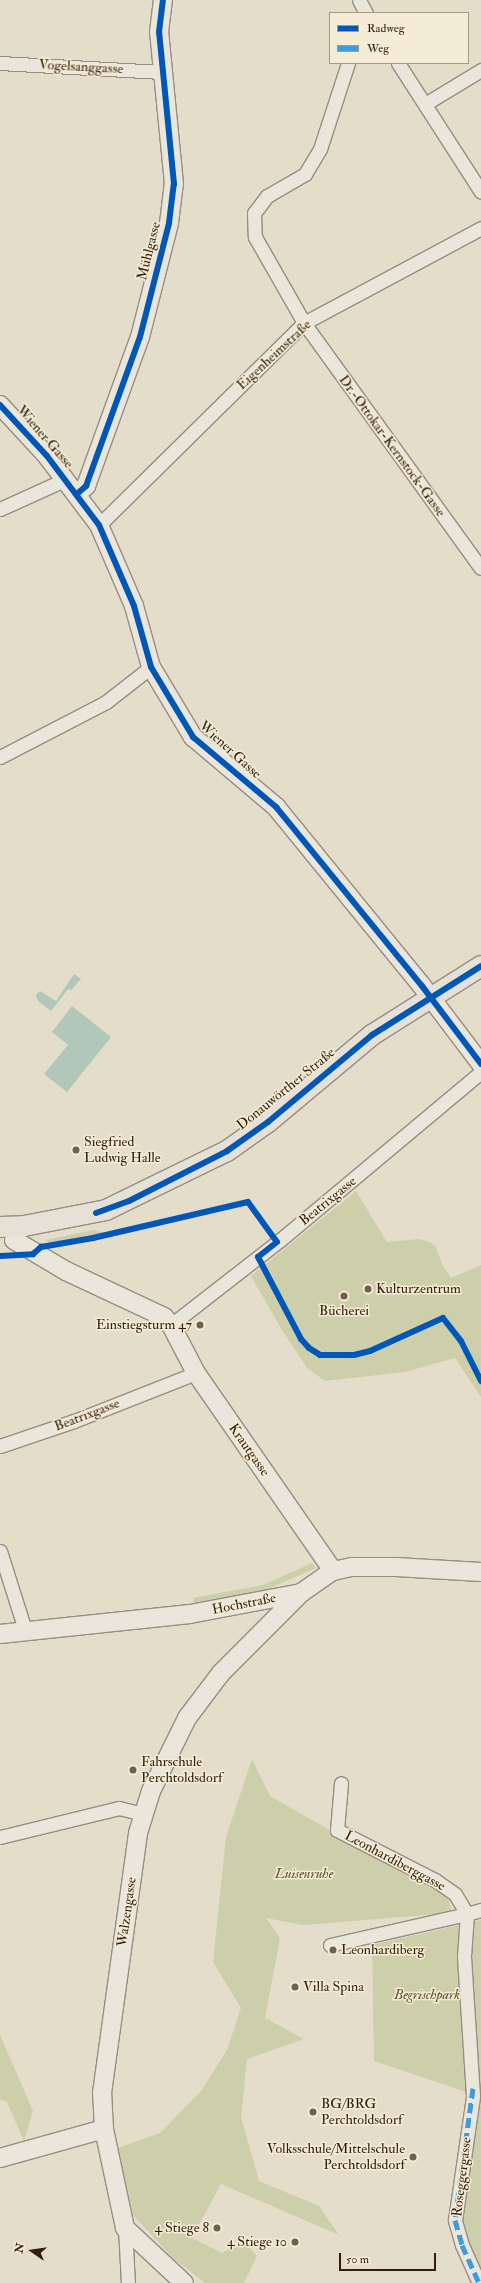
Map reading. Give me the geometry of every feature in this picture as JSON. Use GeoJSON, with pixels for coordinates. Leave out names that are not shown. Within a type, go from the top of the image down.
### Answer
{"type":"FeatureCollection","features":[{"type":"Feature","properties":{"kind":"main road","name":"Donauwörther Straße"},"geometry":{"type":"LineString","coordinates":[[5,1236],[24,1226],[96,1213],[129,1201],[227,1151],[268,1122],[372,1035],[481,966]]}},
{"type":"Feature","properties":{"kind":"street","name":"Mühlgasse"},"geometry":{"type":"LineString","coordinates":[[78,493],[86,486],[140,337],[169,223],[174,184],[159,32],[163,0]]}},
{"type":"Feature","properties":{"kind":"street"},"geometry":{"type":"LineString","coordinates":[[359,0],[365,12]]}},
{"type":"Feature","properties":{"kind":"street","name":"Vogelsanggasse"},"geometry":{"type":"LineString","coordinates":[[0,63],[163,72]]}},
{"type":"Feature","properties":{"kind":"street","name":"Dr.-Ottokar-Kernstock-Gasse"},"geometry":{"type":"LineString","coordinates":[[348,64],[320,149],[304,174],[267,196],[254,213],[255,237],[304,323],[481,568]]}},
{"type":"Feature","properties":{"kind":"street"},"geometry":{"type":"LineString","coordinates":[[399,64],[426,104],[481,192]]}},
{"type":"Feature","properties":{"kind":"street"},"geometry":{"type":"LineString","coordinates":[[426,104],[481,70]]}},
{"type":"Feature","properties":{"kind":"street","name":"Eigenheimstraße"},"geometry":{"type":"LineString","coordinates":[[99,524],[304,323],[481,228]]}},
{"type":"Feature","properties":{"kind":"street","name":"Wiener Gasse"},"geometry":{"type":"LineString","coordinates":[[0,405],[16,420],[78,493],[99,524],[134,606],[151,667],[193,737],[276,807],[431,997],[481,1064]]}},
{"type":"Feature","properties":{"kind":"street"},"geometry":{"type":"LineString","coordinates":[[0,509],[66,479]]}},
{"type":"Feature","properties":{"kind":"street"},"geometry":{"type":"LineString","coordinates":[[0,757],[106,702],[151,667]]}},
{"type":"Feature","properties":{"kind":"street","name":"Beatrixgasse"},"geometry":{"type":"LineString","coordinates":[[171,1325],[286,1235],[481,1072]]}},
{"type":"Feature","properties":{"kind":"street"},"geometry":{"type":"LineString","coordinates":[[5,1236],[66,1271],[155,1312],[171,1325]]}},
{"type":"Feature","properties":{"kind":"street","name":"Krautgasse"},"geometry":{"type":"LineString","coordinates":[[171,1325],[196,1373],[333,1571]]}},
{"type":"Feature","properties":{"kind":"street","name":"Beatrixgasse"},"geometry":{"type":"LineString","coordinates":[[0,1446],[74,1421],[196,1373]]}},
{"type":"Feature","properties":{"kind":"street"},"geometry":{"type":"LineString","coordinates":[[0,1551],[25,1630]]}},
{"type":"Feature","properties":{"kind":"street","name":"Hochstraße"},"geometry":{"type":"LineString","coordinates":[[0,1634],[25,1630],[160,1618],[301,1593],[333,1571],[352,1568],[396,1567],[481,1572]]}},
{"type":"Feature","properties":{"kind":"street","name":"Walzengasse"},"geometry":{"type":"LineString","coordinates":[[128,2283],[125,2228],[104,2129],[102,2093],[143,1814],[187,1718],[226,1668],[301,1593]]}},
{"type":"Feature","properties":{"kind":"street","name":"Leonhardiberggasse"},"geometry":{"type":"LineString","coordinates":[[341,1783],[337,1830],[435,1880],[455,1894],[467,1914]]}},
{"type":"Feature","properties":{"kind":"street"},"geometry":{"type":"LineString","coordinates":[[0,1837],[120,1808],[143,1814]]}},
{"type":"Feature","properties":{"kind":"street"},"geometry":{"type":"LineString","coordinates":[[330,1945],[481,1910]]}},
{"type":"Feature","properties":{"kind":"street","name":"Roseggergasse"},"geometry":{"type":"LineString","coordinates":[[467,1914],[464,1956],[473,2088],[455,2220],[462,2245],[479,2283]]}},
{"type":"Feature","properties":{"kind":"street"},"geometry":{"type":"LineString","coordinates":[[0,2158],[104,2129]]}},
{"type":"Feature","properties":{"kind":"street"},"geometry":{"type":"LineString","coordinates":[[125,2228],[184,2283]]}},
{"type":"Feature","properties":{"kind":"green space"},"geometry":{"type":"Polygon","coordinates":[[[356,1191],[387,1242],[419,1239],[430,1242],[436,1247],[442,1264],[451,1278],[481,1265],[481,1397],[455,1358],[405,1372],[325,1381],[307,1368],[282,1330],[251,1276],[356,1191]]]}},
{"type":"Feature","properties":{"kind":"green space"},"geometry":{"type":"Polygon","coordinates":[[[94,1230],[105,1233],[51,1244],[45,1240],[94,1230]]]}},
{"type":"Feature","properties":{"kind":"green space"},"geometry":{"type":"Polygon","coordinates":[[[312,1563],[316,1568],[268,1589],[194,1604],[193,1598],[263,1585],[312,1563]]]}},
{"type":"Feature","properties":{"kind":"green space","name":"Luisenruhe"},"geometry":{"type":"Polygon","coordinates":[[[252,1759],[270,1796],[333,1832],[446,1889],[452,1913],[303,1925],[266,1918],[280,1938],[265,2018],[304,2039],[247,2059],[241,2117],[259,2181],[319,2206],[339,2235],[221,2184],[192,2238],[222,2253],[244,2241],[257,2256],[244,2283],[205,2283],[173,2258],[133,2215],[118,2148],[160,2133],[201,2091],[227,2050],[241,2008],[213,1962],[226,1837],[252,1759]]]}},
{"type":"Feature","properties":{"kind":"green space","name":"Begrischpark"},"geometry":{"type":"Polygon","coordinates":[[[481,1920],[481,2097],[374,2061],[372,1945],[481,1920]]]}},
{"type":"Feature","properties":{"kind":"green space"},"geometry":{"type":"Polygon","coordinates":[[[0,2035],[33,2111],[24,2141],[7,2102],[0,2099],[0,2035]]]}},
{"type":"Feature","properties":{"kind":"green space"},"geometry":{"type":"Polygon","coordinates":[[[481,2097],[481,2273],[469,2244],[463,2218],[481,2097]]]}},
{"type":"Feature","properties":{"kind":"shaded area"},"geometry":{"type":"Polygon","coordinates":[[[74,974],[81,979],[71,990],[68,989],[51,1011],[38,1001],[36,995],[40,991],[56,1001],[74,974]]]}},
{"type":"Feature","properties":{"kind":"shaded area"},"geometry":{"type":"Polygon","coordinates":[[[72,1006],[111,1037],[67,1092],[44,1074],[68,1045],[52,1032],[72,1006]]]}},
{"type":"Feature","properties":{"kind":"marked path"},"geometry":{"type":"LineString","coordinates":[[473,2088],[455,2220],[462,2245],[479,2283]]}},
{"type":"Feature","properties":{"kind":"cycle path"},"geometry":{"type":"LineString","coordinates":[[78,493],[86,486],[140,337],[169,223],[174,184],[159,32],[163,0]]}},
{"type":"Feature","properties":{"kind":"cycle path"},"geometry":{"type":"LineString","coordinates":[[0,405],[47,456],[99,525],[134,606],[151,667],[193,737],[276,807],[422,986],[481,1064]]}},
{"type":"Feature","properties":{"kind":"cycle path"},"geometry":{"type":"LineString","coordinates":[[96,1213],[129,1201],[227,1151],[268,1122],[372,1035],[481,966]]}},
{"type":"Feature","properties":{"kind":"cycle path"},"geometry":{"type":"LineString","coordinates":[[0,1256],[33,1254],[41,1247],[93,1238],[248,1202],[277,1242],[258,1257],[301,1339],[309,1348],[320,1355],[354,1355],[370,1351],[443,1318],[461,1341],[481,1381]]}},
{"type":"Feature","properties":{"kind":"place","name":"Siegfried Ludwig Halle"},"geometry":{"type":"Point","coordinates":[76,1150]}},
{"type":"Feature","properties":{"kind":"place","name":"Kulturzentrum"},"geometry":{"type":"Point","coordinates":[368,1289]}},
{"type":"Feature","properties":{"kind":"place","name":"Bücherei"},"geometry":{"type":"Point","coordinates":[344,1296]}},
{"type":"Feature","properties":{"kind":"place","name":"Einstiegsturm 47"},"geometry":{"type":"Point","coordinates":[200,1325]}},
{"type":"Feature","properties":{"kind":"place","name":"Fahrschule Perchtoldsdorf"},"geometry":{"type":"Point","coordinates":[133,1770]}},
{"type":"Feature","properties":{"kind":"place","name":"Leonhardiberg"},"geometry":{"type":"Point","coordinates":[333,1950]}},
{"type":"Feature","properties":{"kind":"place","name":"Villa Spina"},"geometry":{"type":"Point","coordinates":[295,1987]}},
{"type":"Feature","properties":{"kind":"place","name":"BG/BRG Perchtoldsdorf"},"geometry":{"type":"Point","coordinates":[313,2112]}},
{"type":"Feature","properties":{"kind":"place","name":"Volksschule/Mittelschule Perchtoldsdorf"},"geometry":{"type":"Point","coordinates":[413,2157]}},
{"type":"Feature","properties":{"kind":"place","name":"4 Stiege 8"},"geometry":{"type":"Point","coordinates":[217,2228]}},
{"type":"Feature","properties":{"kind":"place","name":"4 Stiege 10"},"geometry":{"type":"Point","coordinates":[295,2242]}}]}
